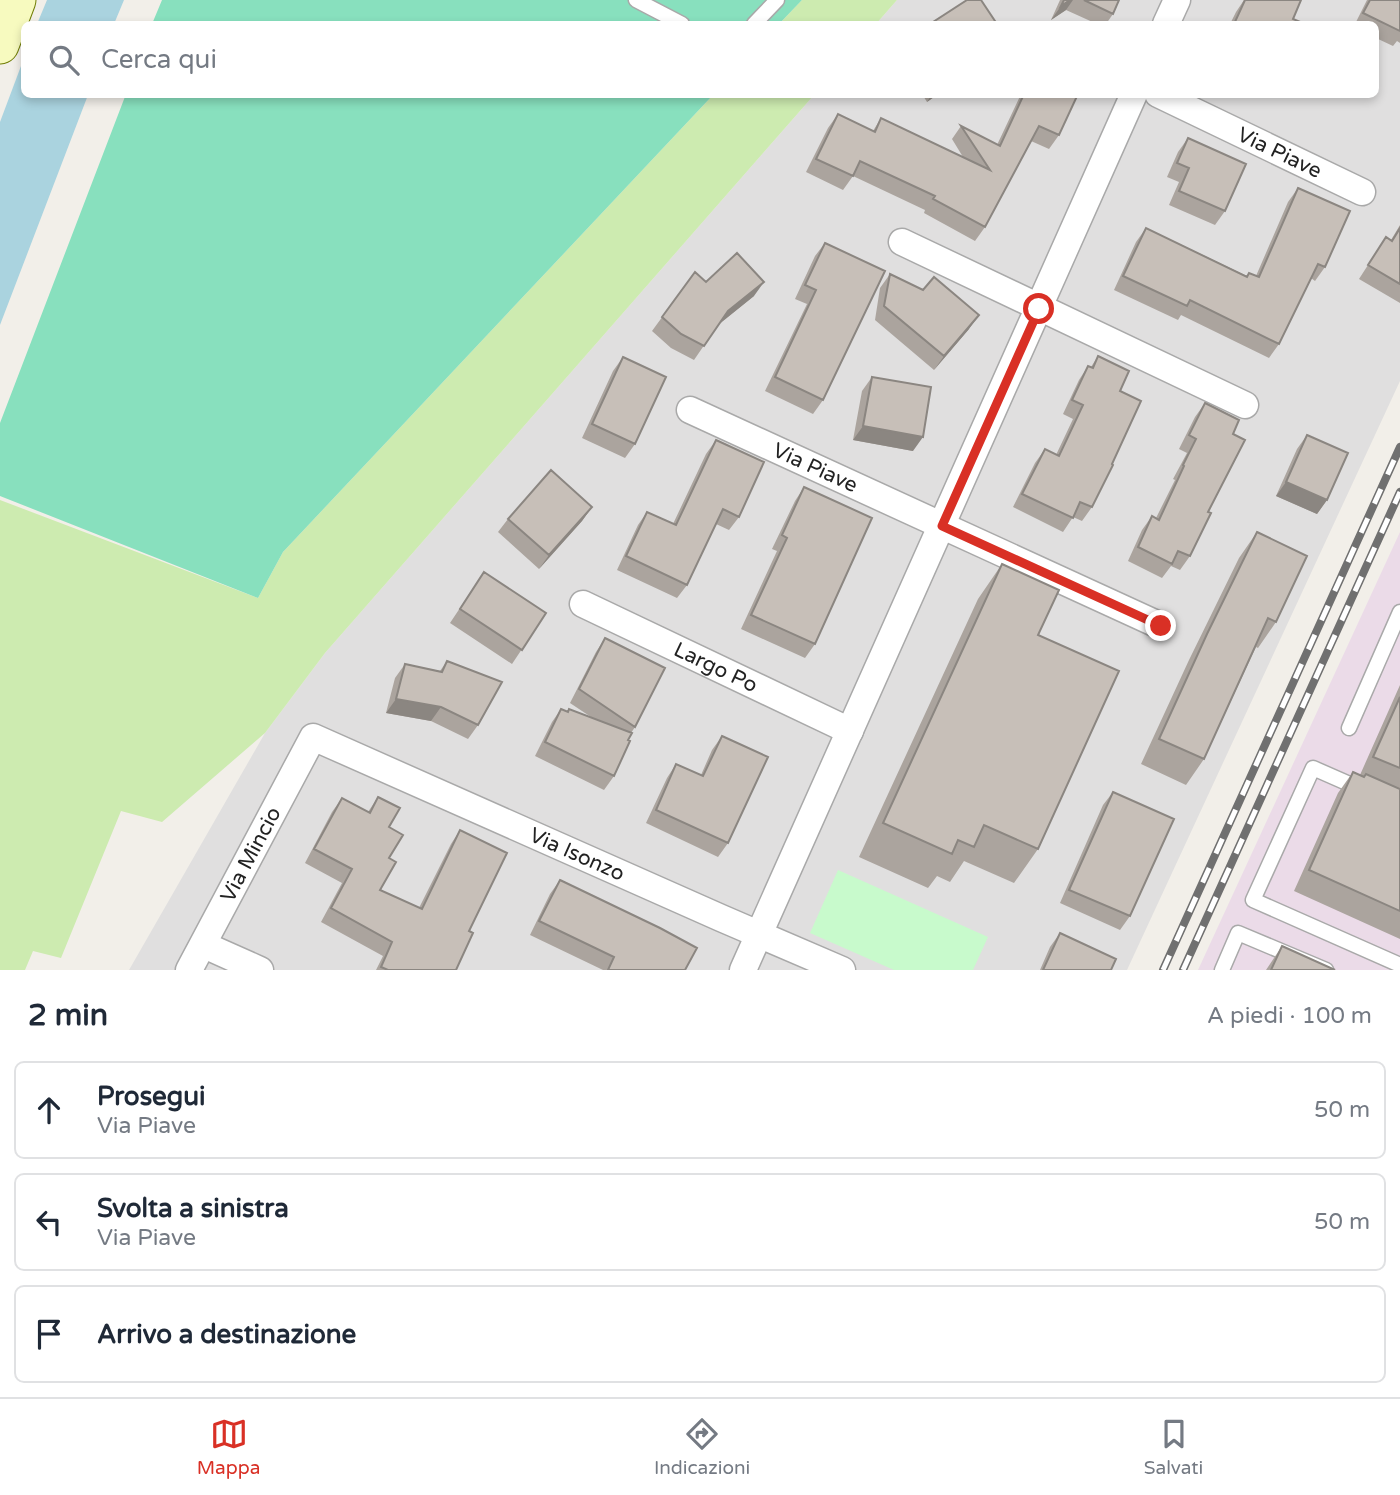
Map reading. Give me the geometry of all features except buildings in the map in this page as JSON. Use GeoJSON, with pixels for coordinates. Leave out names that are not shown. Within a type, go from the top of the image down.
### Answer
{"type":"FeatureCollection","features":[{"type":"Feature","properties":{"kind":"main road"},"geometry":{"type":"LineString","coordinates":[[0,45],[17,0]]}},
{"type":"Feature","properties":{"kind":"street"},"geometry":{"type":"LineString","coordinates":[[1167,21],[1177,0]]}},
{"type":"Feature","properties":{"kind":"street"},"geometry":{"type":"LineString","coordinates":[[743,970],[1132,98]]}},
{"type":"Feature","properties":{"kind":"street","name":"Via Piave"},"geometry":{"type":"LineString","coordinates":[[1166,98],[1363,192]]}},
{"type":"Feature","properties":{"kind":"street"},"geometry":{"type":"LineString","coordinates":[[902,242],[1245,405]]}},
{"type":"Feature","properties":{"kind":"street","name":"Via Piave"},"geometry":{"type":"LineString","coordinates":[[690,410],[1161,626]]}},
{"type":"Feature","properties":{"kind":"street","name":"Largo Po"},"geometry":{"type":"LineString","coordinates":[[583,604],[850,731]]}},
{"type":"Feature","properties":{"kind":"street","name":"Via Isonzo"},"geometry":{"type":"LineString","coordinates":[[313,737],[842,970]]}},
{"type":"Feature","properties":{"kind":"street","name":"Via Mincio"},"geometry":{"type":"LineString","coordinates":[[189,970],[313,737]]}},
{"type":"Feature","properties":{"kind":"street"},"geometry":{"type":"LineString","coordinates":[[204,945],[260,970]]}},
{"type":"Feature","properties":{"kind":"lane"},"geometry":{"type":"LineString","coordinates":[[636,0],[676,21]]}},
{"type":"Feature","properties":{"kind":"lane"},"geometry":{"type":"LineString","coordinates":[[757,21],[777,0]]}},
{"type":"Feature","properties":{"kind":"lane"},"geometry":{"type":"LineString","coordinates":[[1349,728],[1400,612]]}},
{"type":"Feature","properties":{"kind":"lane"},"geometry":{"type":"LineString","coordinates":[[1375,795],[1313,768],[1253,900],[1400,965]]}},
{"type":"Feature","properties":{"kind":"lane"},"geometry":{"type":"LineString","coordinates":[[1222,970],[1238,933],[1326,970]]}},
{"type":"Feature","properties":{"kind":"shaded area"},"geometry":{"type":"Polygon","coordinates":[[[897,0],[1400,0],[1400,381],[1127,970],[129,970],[265,733],[325,653],[811,98],[1379,98],[1379,21],[879,21],[897,0]]]}},
{"type":"Feature","properties":{"kind":"shaded area"},"geometry":{"type":"Polygon","coordinates":[[[1400,532],[1400,970],[1198,970],[1400,532]]]}},
{"type":"Feature","properties":{"kind":"green space"},"geometry":{"type":"Polygon","coordinates":[[[162,0],[802,0],[782,21],[153,21],[162,0]]]}},
{"type":"Feature","properties":{"kind":"green space"},"geometry":{"type":"Polygon","coordinates":[[[802,0],[897,0],[879,21],[782,21],[802,0]]]}},
{"type":"Feature","properties":{"kind":"green space"},"geometry":{"type":"Polygon","coordinates":[[[124,98],[710,98],[283,552],[258,598],[0,496],[0,423],[124,98]]]}},
{"type":"Feature","properties":{"kind":"green space"},"geometry":{"type":"Polygon","coordinates":[[[710,98],[811,98],[325,653],[265,733],[162,822],[121,811],[61,958],[33,951],[25,970],[0,970],[0,500],[258,598],[283,552],[710,98]]]}},
{"type":"Feature","properties":{"kind":"green space"},"geometry":{"type":"Polygon","coordinates":[[[838,870],[988,937],[973,970],[894,970],[810,933],[838,870]]]}},
{"type":"Feature","properties":{"kind":"water"},"geometry":{"type":"Polygon","coordinates":[[[47,0],[124,0],[115,21],[38,21],[47,0]]]}},
{"type":"Feature","properties":{"kind":"water"},"geometry":{"type":"Polygon","coordinates":[[[21,66],[21,98],[87,98],[0,325],[0,122],[21,66]]]}},
{"type":"Feature","properties":{"kind":"railway"},"geometry":{"type":"LineString","coordinates":[[1163,970],[1400,447]]}},
{"type":"Feature","properties":{"kind":"railway"},"geometry":{"type":"LineString","coordinates":[[1183,970],[1400,492]]}},
{"type":"Feature","properties":{"kind":"route"},"geometry":{"type":"LineString","coordinates":[[1039,309],[942,526],[1161,626]]}}]}
